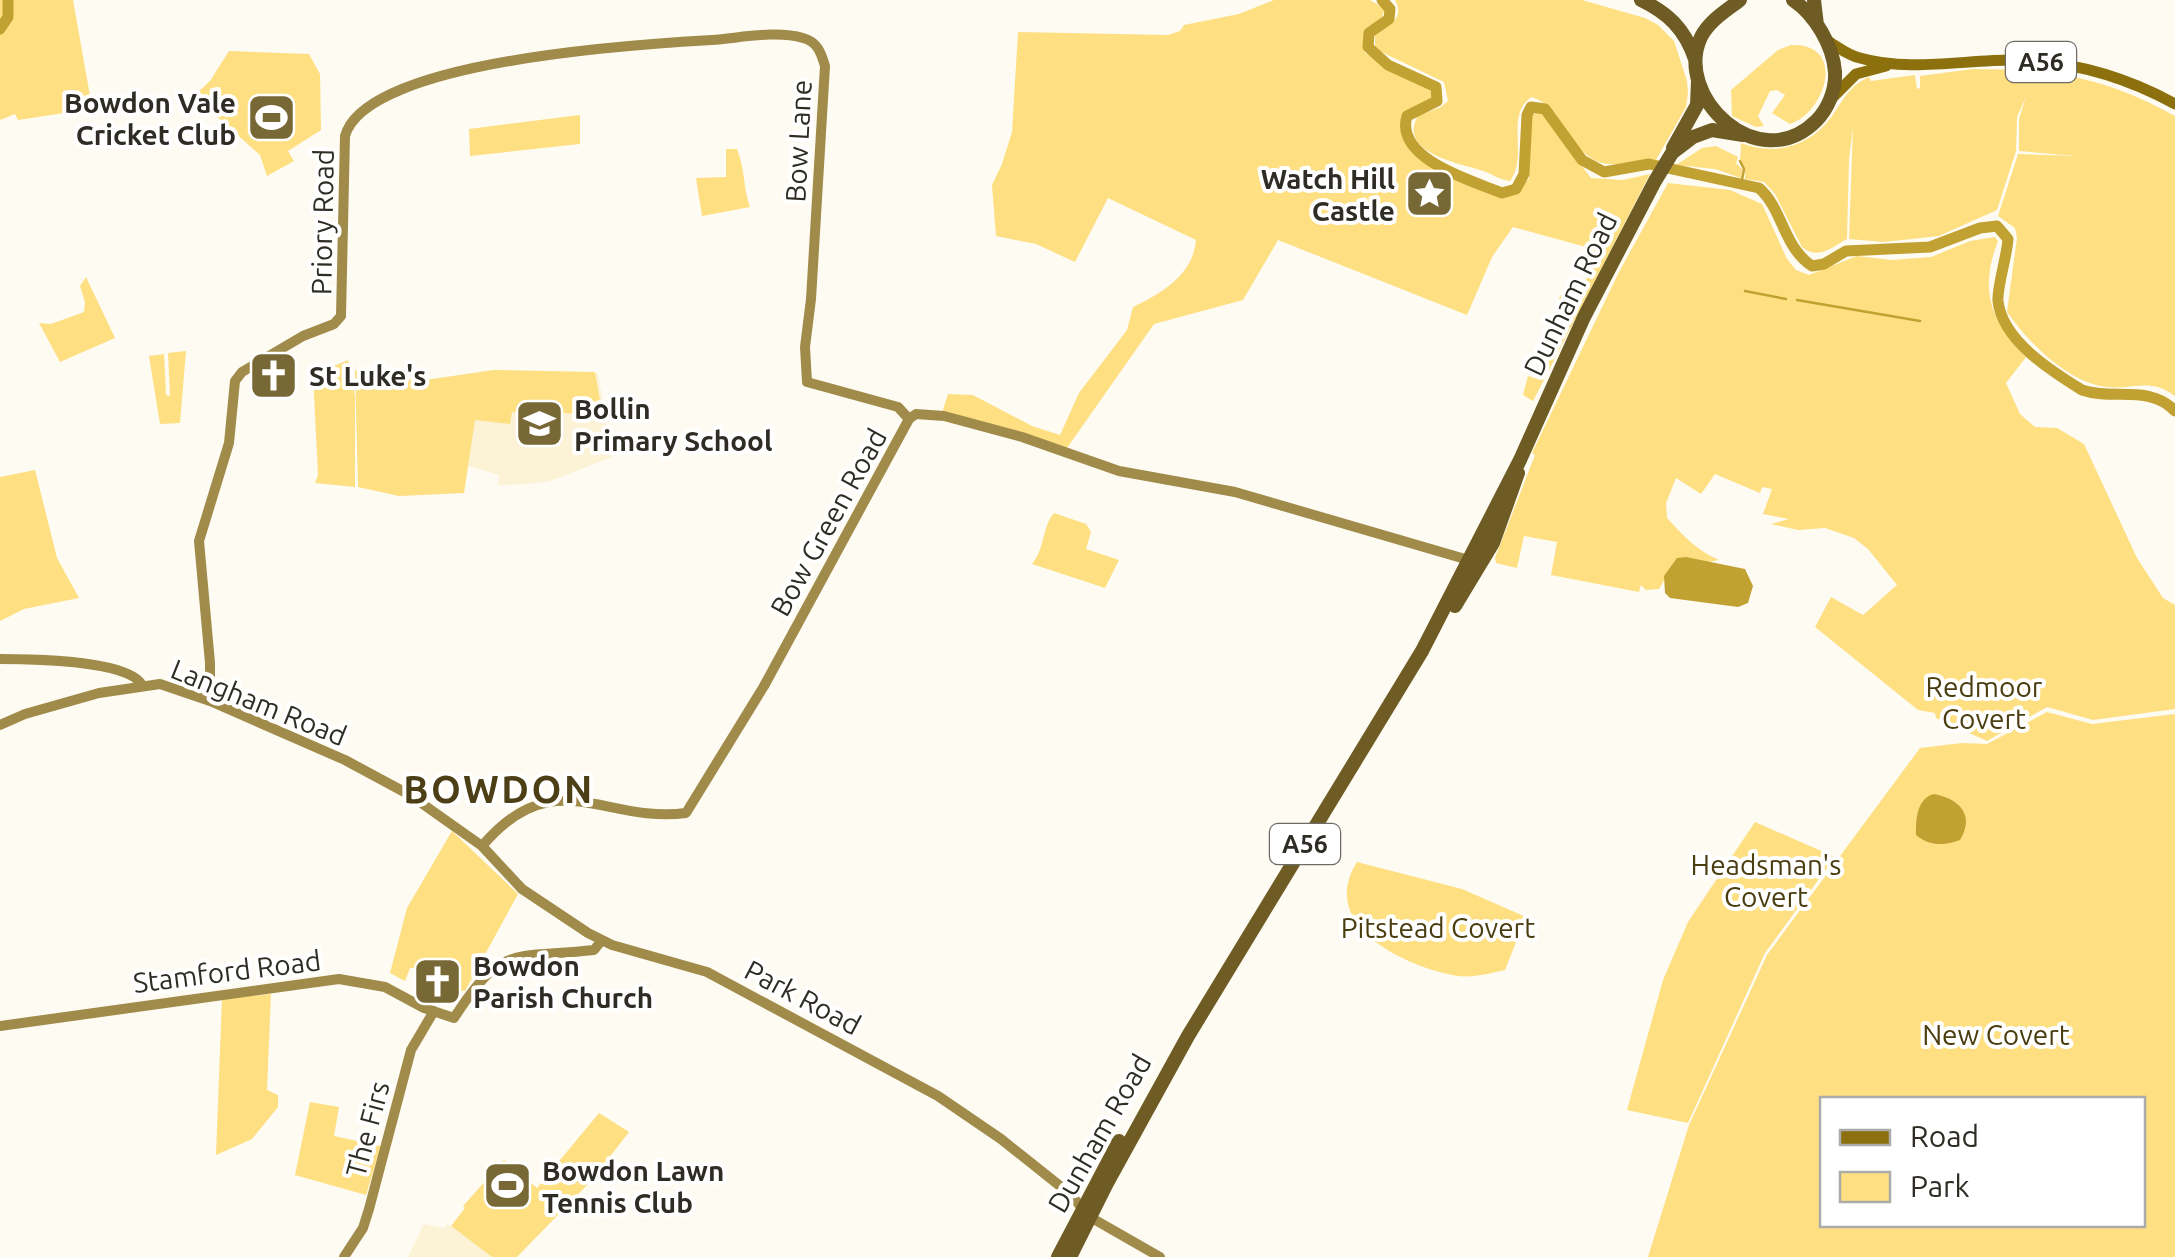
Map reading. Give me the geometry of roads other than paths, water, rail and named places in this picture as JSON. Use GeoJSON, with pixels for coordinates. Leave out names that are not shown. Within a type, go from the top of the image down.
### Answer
{"type":"FeatureCollection","features":[{"type":"Feature","properties":{"kind":"highway"},"geometry":{"type":"LineString","coordinates":[[1641,0],[1672,20],[1686,38],[1720,118],[1743,134]]}},
{"type":"Feature","properties":{"kind":"highway","name":"A56"},"geometry":{"type":"LineString","coordinates":[[1698,71],[1701,38],[1727,5],[1740,0]]}},
{"type":"Feature","properties":{"kind":"highway"},"geometry":{"type":"LineString","coordinates":[[1793,0],[1826,40],[1835,70],[1830,100]]}},
{"type":"Feature","properties":{"kind":"highway"},"geometry":{"type":"LineString","coordinates":[[1814,0],[1817,26]]}},
{"type":"Feature","properties":{"kind":"highway","name":"Dunham Road"},"geometry":{"type":"LineString","coordinates":[[1058,1257],[1141,1102],[1188,1036],[1422,651],[1432,644],[1509,500],[1520,460],[1584,316],[1697,105],[1698,71]]}},
{"type":"Feature","properties":{"kind":"highway","name":"A56"},"geometry":{"type":"LineString","coordinates":[[1743,134],[1772,141],[1797,135],[1818,119],[1830,100]]}},
{"type":"Feature","properties":{"kind":"highway","name":"Dunham Road"},"geometry":{"type":"LineString","coordinates":[[1671,155],[1692,137],[1712,130],[1743,134]]}},
{"type":"Feature","properties":{"kind":"highway"},"geometry":{"type":"LineString","coordinates":[[1070,1194],[1099,1186]]}},
{"type":"Feature","properties":{"kind":"highway","name":"Dunham Road"},"geometry":{"type":"LineString","coordinates":[[1070,1257],[1086,1211]]}},
{"type":"Feature","properties":{"kind":"main road","name":"Bow Lane"},"geometry":{"type":"LineString","coordinates":[[347,129],[359,112],[373,102],[478,65],[585,50],[684,42],[790,36],[812,41],[819,47],[825,66],[805,347],[807,382],[898,407],[909,419]]}},
{"type":"Feature","properties":{"kind":"main road","name":"A56"},"geometry":{"type":"LineString","coordinates":[[1826,40],[1861,58],[1900,64],[2015,60],[2074,66],[2117,77],[2175,104]]}},
{"type":"Feature","properties":{"kind":"main road","name":"A56"},"geometry":{"type":"LineString","coordinates":[[1830,100],[1856,74],[1900,64]]}},
{"type":"Feature","properties":{"kind":"main road","name":"Priory Road"},"geometry":{"type":"LineString","coordinates":[[210,701],[199,541],[229,443],[236,381],[242,372],[302,336],[334,324],[341,316],[347,129]]}},
{"type":"Feature","properties":{"kind":"main road","name":"Bow Green Road"},"geometry":{"type":"LineString","coordinates":[[482,846],[513,815],[554,802],[574,800],[686,813],[764,686],[909,419],[916,414],[944,416],[1035,441],[1119,471],[1235,492],[1475,563]]}},
{"type":"Feature","properties":{"kind":"main road"},"geometry":{"type":"LineString","coordinates":[[0,659],[85,664],[134,675],[142,685]]}},
{"type":"Feature","properties":{"kind":"main road","name":"Langham Road"},"geometry":{"type":"LineString","coordinates":[[0,725],[66,702],[142,685],[169,686],[376,775],[482,846]]}},
{"type":"Feature","properties":{"kind":"main road","name":"Park Road"},"geometry":{"type":"LineString","coordinates":[[482,846],[522,889],[602,940],[707,972],[938,1096],[1001,1139],[1086,1211],[1160,1257]]}},
{"type":"Feature","properties":{"kind":"main road","name":"Stamford Road"},"geometry":{"type":"LineString","coordinates":[[0,1026],[338,979],[384,987],[454,1018],[478,982],[503,962],[526,954],[594,950],[602,940]]}},
{"type":"Feature","properties":{"kind":"main road","name":"The Firs"},"geometry":{"type":"LineString","coordinates":[[344,1257],[363,1228],[410,1050],[434,1012]]}},
{"type":"Feature","properties":{"kind":"waterway"},"geometry":{"type":"LineString","coordinates":[[0,29],[8,17],[8,0]]}},
{"type":"Feature","properties":{"kind":"waterway"},"geometry":{"type":"LineString","coordinates":[[1382,0],[1390,9],[1389,19],[1369,33],[1368,47],[1388,65],[1436,87],[1437,101],[1407,116],[1406,131],[1424,156],[1456,175],[1502,193],[1516,189],[1524,174],[1527,115],[1531,107],[1545,109],[1582,160],[1604,172],[1649,164],[1759,188],[1795,249],[1812,266],[1824,264],[1846,251],[1930,247],[1980,228],[1997,226],[2008,239],[1998,301],[2001,315],[2018,341],[2043,364],[2082,390],[2143,395],[2175,411]]}},
{"type":"Feature","properties":{"kind":"waterway"},"geometry":{"type":"LineString","coordinates":[[1740,161],[1744,169],[1741,185]]}},
{"type":"Feature","properties":{"kind":"waterway"},"geometry":{"type":"LineString","coordinates":[[1745,291],[1786,299]]}},
{"type":"Feature","properties":{"kind":"waterway"},"geometry":{"type":"LineString","coordinates":[[1797,300],[1920,321]]}},
{"type":"Feature","properties":{"kind":"place","name":"Bowdon Vale Cricket Club"},"geometry":{"type":"Point","coordinates":[271,118]}},
{"type":"Feature","properties":{"kind":"place","name":"Watch Hill Castle"},"geometry":{"type":"Point","coordinates":[1430,194]}},
{"type":"Feature","properties":{"kind":"place","name":"St Luke's"},"geometry":{"type":"Point","coordinates":[274,375]}},
{"type":"Feature","properties":{"kind":"place","name":"Bollin Primary School"},"geometry":{"type":"Point","coordinates":[539,424]}},
{"type":"Feature","properties":{"kind":"place","name":"Bowdon Parish Church"},"geometry":{"type":"Point","coordinates":[438,981]}},
{"type":"Feature","properties":{"kind":"place","name":"Bowdon Lawn Tennis Club"},"geometry":{"type":"Point","coordinates":[507,1186]}},
{"type":"Feature","properties":{"kind":"district","name":"BOWDON"},"geometry":{"type":"Point","coordinates":[499,789]}},
{"type":"Feature","properties":{"kind":"park label","name":"Redmoor Covert"},"geometry":{"type":"Point","coordinates":[1984,702]}},
{"type":"Feature","properties":{"kind":"park label","name":"Headsman's Covert"},"geometry":{"type":"Point","coordinates":[1766,880]}},
{"type":"Feature","properties":{"kind":"park label","name":"Pitstead Covert"},"geometry":{"type":"Point","coordinates":[1438,927]}},
{"type":"Feature","properties":{"kind":"park label","name":"New Covert"},"geometry":{"type":"Point","coordinates":[1996,1034]}}]}
